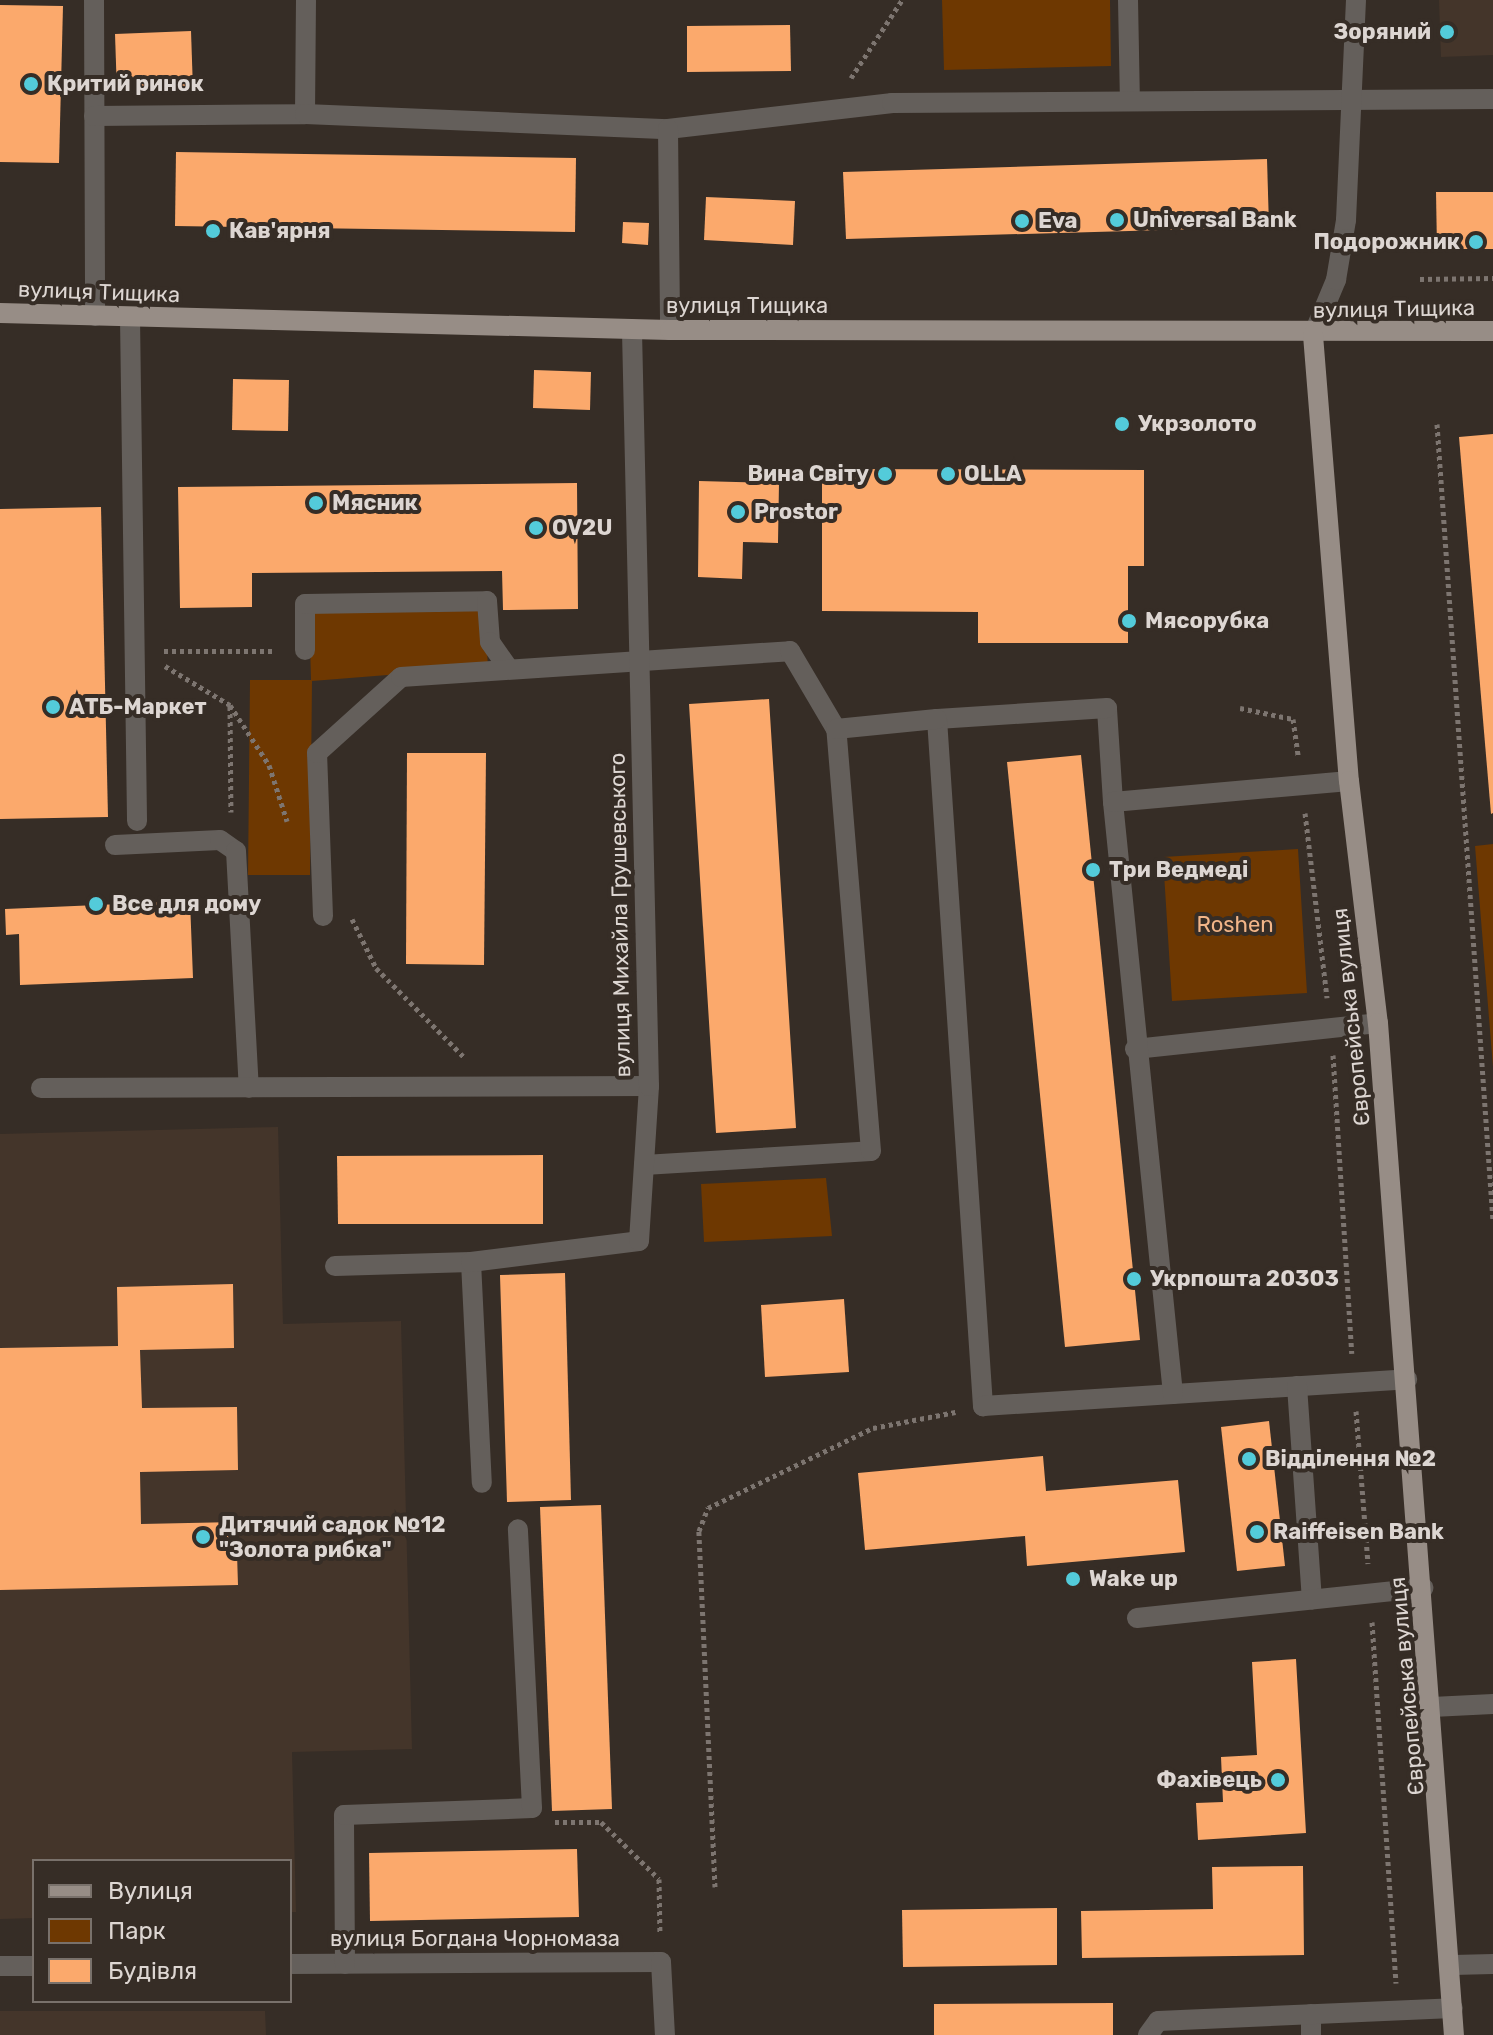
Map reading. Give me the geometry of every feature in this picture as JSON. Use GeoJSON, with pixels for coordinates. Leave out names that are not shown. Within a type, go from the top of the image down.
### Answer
{"type":"FeatureCollection","features":[{"type":"Feature","properties":{"kind":"main road","name":"вулиця Тищика"},"geometry":{"type":"LineString","coordinates":[[0,313],[670,330],[1313,335],[1493,331]]}},
{"type":"Feature","properties":{"kind":"main road","name":"Європейська вулиця"},"geometry":{"type":"LineString","coordinates":[[1313,335],[1349,781],[1378,1023],[1453,1965],[1454,2035]]}},
{"type":"Feature","properties":{"kind":"street"},"geometry":{"type":"LineString","coordinates":[[94,0],[95,316]]}},
{"type":"Feature","properties":{"kind":"street"},"geometry":{"type":"LineString","coordinates":[[305,114],[306,0]]}},
{"type":"Feature","properties":{"kind":"street"},"geometry":{"type":"LineString","coordinates":[[1128,0],[1130,101]]}},
{"type":"Feature","properties":{"kind":"street","name":"Європейська вулиця"},"geometry":{"type":"LineString","coordinates":[[1313,335],[1340,260],[1356,0]]}},
{"type":"Feature","properties":{"kind":"street"},"geometry":{"type":"LineString","coordinates":[[94,116],[305,114],[668,129],[832,105],[1493,99]]}},
{"type":"Feature","properties":{"kind":"street"},"geometry":{"type":"LineString","coordinates":[[668,129],[670,330]]}},
{"type":"Feature","properties":{"kind":"street"},"geometry":{"type":"LineString","coordinates":[[130,318],[137,821]]}},
{"type":"Feature","properties":{"kind":"street","name":"вулиця Михайла Грушевського"},"geometry":{"type":"LineString","coordinates":[[41,1088],[649,1086],[632,329]]}},
{"type":"Feature","properties":{"kind":"street"},"geometry":{"type":"LineString","coordinates":[[305,650],[305,604],[487,601],[490,642],[508,668]]}},
{"type":"Feature","properties":{"kind":"street"},"geometry":{"type":"LineString","coordinates":[[323,916],[317,753],[401,677],[639,657],[790,651],[836,729],[871,1151],[644,1165]]}},
{"type":"Feature","properties":{"kind":"street"},"geometry":{"type":"LineString","coordinates":[[836,729],[1107,708],[1135,1049],[1173,1394]]}},
{"type":"Feature","properties":{"kind":"street"},"geometry":{"type":"LineString","coordinates":[[937,719],[983,1406],[1407,1379]]}},
{"type":"Feature","properties":{"kind":"street"},"geometry":{"type":"LineString","coordinates":[[1113,802],[1349,781]]}},
{"type":"Feature","properties":{"kind":"street"},"geometry":{"type":"LineString","coordinates":[[115,845],[232,844],[249,1088]]}},
{"type":"Feature","properties":{"kind":"street"},"geometry":{"type":"LineString","coordinates":[[1135,1049],[1378,1023]]}},
{"type":"Feature","properties":{"kind":"street"},"geometry":{"type":"LineString","coordinates":[[335,1266],[471,1262],[639,1241],[649,1086]]}},
{"type":"Feature","properties":{"kind":"street"},"geometry":{"type":"LineString","coordinates":[[471,1262],[482,1483]]}},
{"type":"Feature","properties":{"kind":"street"},"geometry":{"type":"LineString","coordinates":[[1297,1386],[1312,1599]]}},
{"type":"Feature","properties":{"kind":"street"},"geometry":{"type":"LineString","coordinates":[[345,1964],[344,1815],[532,1808],[518,1529]]}},
{"type":"Feature","properties":{"kind":"street"},"geometry":{"type":"LineString","coordinates":[[1137,1618],[1423,1588]]}},
{"type":"Feature","properties":{"kind":"street"},"geometry":{"type":"LineString","coordinates":[[1432,1707],[1493,1704]]}},
{"type":"Feature","properties":{"kind":"street"},"geometry":{"type":"LineString","coordinates":[[661,1962],[665,2035]]}},
{"type":"Feature","properties":{"kind":"street","name":"вулиця Богдана Чорномаза"},"geometry":{"type":"LineString","coordinates":[[292,1964],[661,1962]]}},
{"type":"Feature","properties":{"kind":"street"},"geometry":{"type":"LineString","coordinates":[[1453,1965],[1493,1964]]}},
{"type":"Feature","properties":{"kind":"street"},"geometry":{"type":"LineString","coordinates":[[0,1966],[32,1966]]}},
{"type":"Feature","properties":{"kind":"street"},"geometry":{"type":"LineString","coordinates":[[1148,2035],[1158,2021],[1453,2008]]}},
{"type":"Feature","properties":{"kind":"street"},"geometry":{"type":"LineString","coordinates":[[1311,2014],[1311,2035]]}},
{"type":"Feature","properties":{"kind":"path"},"geometry":{"type":"LineString","coordinates":[[832,105],[902,0]]}},
{"type":"Feature","properties":{"kind":"path"},"geometry":{"type":"LineString","coordinates":[[1420,279],[1493,278]]}},
{"type":"Feature","properties":{"kind":"path"},"geometry":{"type":"LineString","coordinates":[[1437,424],[1493,1220]]}},
{"type":"Feature","properties":{"kind":"path"},"geometry":{"type":"LineString","coordinates":[[164,651],[305,650]]}},
{"type":"Feature","properties":{"kind":"path"},"geometry":{"type":"LineString","coordinates":[[230,705],[232,844]]}},
{"type":"Feature","properties":{"kind":"path"},"geometry":{"type":"LineString","coordinates":[[715,1887],[699,1531],[708,1508],[873,1428],[983,1406]]}},
{"type":"Feature","properties":{"kind":"path"},"geometry":{"type":"LineString","coordinates":[[532,1808],[547,1822],[601,1822],[659,1879],[661,1962]]}},
{"type":"Feature","properties":{"kind":"shaded area"},"geometry":{"type":"Polygon","coordinates":[[[1439,0],[1493,0],[1493,55],[1441,57],[1439,0]]]}},
{"type":"Feature","properties":{"kind":"shaded area","name":"Дитячий садок №12 \"Золота рибка\""},"geometry":{"type":"Polygon","coordinates":[[[278,1127],[283,1324],[401,1321],[412,1749],[292,1752],[296,1912],[292,1912],[292,1859],[32,1859],[32,1918],[0,1919],[0,1134],[278,1127]]]}},
{"type":"Feature","properties":{"kind":"shaded area"},"geometry":{"type":"Polygon","coordinates":[[[0,2011],[265,2011],[266,2035],[0,2035],[0,2011]]]}},
{"type":"Feature","properties":{"kind":"green space"},"geometry":{"type":"Polygon","coordinates":[[[942,0],[1110,0],[1111,66],[944,70],[942,0]]]}},
{"type":"Feature","properties":{"kind":"green space"},"geometry":{"type":"Polygon","coordinates":[[[484,603],[488,667],[312,681],[310,875],[248,875],[250,680],[311,680],[309,608],[484,603]]]}},
{"type":"Feature","properties":{"kind":"green space"},"geometry":{"type":"Polygon","coordinates":[[[1493,844],[1493,1067],[1475,846],[1493,844]]]}},
{"type":"Feature","properties":{"kind":"green space","name":"Roshen"},"geometry":{"type":"Polygon","coordinates":[[[1298,849],[1307,993],[1172,1001],[1163,857],[1298,849]]]}},
{"type":"Feature","properties":{"kind":"green space"},"geometry":{"type":"Polygon","coordinates":[[[826,1178],[832,1236],[704,1242],[701,1184],[826,1178]]]}},
{"type":"Feature","properties":{"kind":"building","name":"Критий ринок"},"geometry":{"type":"Polygon","coordinates":[[[0,5],[63,6],[59,163],[0,162],[0,5]]]}},
{"type":"Feature","properties":{"kind":"building"},"geometry":{"type":"Polygon","coordinates":[[[790,25],[791,71],[687,72],[687,26],[790,25]]]}},
{"type":"Feature","properties":{"kind":"building"},"geometry":{"type":"Polygon","coordinates":[[[191,31],[193,90],[117,93],[115,34],[191,31]]]}},
{"type":"Feature","properties":{"kind":"building"},"geometry":{"type":"Polygon","coordinates":[[[176,152],[576,158],[575,232],[175,226],[176,152]]]}},
{"type":"Feature","properties":{"kind":"building"},"geometry":{"type":"Polygon","coordinates":[[[1267,159],[1269,227],[846,239],[843,172],[1267,159]]]}},
{"type":"Feature","properties":{"kind":"building"},"geometry":{"type":"Polygon","coordinates":[[[1436,192],[1493,192],[1493,249],[1437,249],[1436,192]]]}},
{"type":"Feature","properties":{"kind":"building"},"geometry":{"type":"Polygon","coordinates":[[[706,197],[795,201],[793,245],[704,240],[706,197]]]}},
{"type":"Feature","properties":{"kind":"building"},"geometry":{"type":"Polygon","coordinates":[[[623,222],[649,223],[648,245],[622,243],[623,222]]]}},
{"type":"Feature","properties":{"kind":"building"},"geometry":{"type":"Polygon","coordinates":[[[534,370],[591,372],[590,410],[533,408],[534,370]]]}},
{"type":"Feature","properties":{"kind":"building"},"geometry":{"type":"Polygon","coordinates":[[[233,379],[289,380],[288,431],[232,430],[233,379]]]}},
{"type":"Feature","properties":{"kind":"building"},"geometry":{"type":"Polygon","coordinates":[[[1493,434],[1493,813],[1491,814],[1459,437],[1493,434]]]}},
{"type":"Feature","properties":{"kind":"building"},"geometry":{"type":"Polygon","coordinates":[[[822,469],[1144,470],[1144,566],[1128,566],[1128,643],[978,643],[978,612],[822,611],[822,469]]]}},
{"type":"Feature","properties":{"kind":"building","name":"Prostor"},"geometry":{"type":"Polygon","coordinates":[[[699,481],[779,483],[778,543],[743,542],[742,579],[698,577],[699,481]]]}},
{"type":"Feature","properties":{"kind":"building"},"geometry":{"type":"Polygon","coordinates":[[[577,483],[578,609],[503,610],[502,571],[252,573],[252,607],[180,608],[178,487],[577,483]]]}},
{"type":"Feature","properties":{"kind":"building","name":"АТБ-Маркет"},"geometry":{"type":"Polygon","coordinates":[[[101,507],[108,817],[0,819],[0,509],[101,507]]]}},
{"type":"Feature","properties":{"kind":"building"},"geometry":{"type":"Polygon","coordinates":[[[769,699],[796,1128],[716,1133],[689,704],[769,699]]]}},
{"type":"Feature","properties":{"kind":"building"},"geometry":{"type":"Polygon","coordinates":[[[407,753],[486,753],[484,965],[406,964],[407,753]]]}},
{"type":"Feature","properties":{"kind":"building"},"geometry":{"type":"Polygon","coordinates":[[[1081,755],[1140,1340],[1065,1347],[1007,762],[1081,755]]]}},
{"type":"Feature","properties":{"kind":"building"},"geometry":{"type":"Polygon","coordinates":[[[190,901],[193,978],[20,985],[19,934],[6,935],[5,909],[190,901]]]}},
{"type":"Feature","properties":{"kind":"building"},"geometry":{"type":"Polygon","coordinates":[[[543,1155],[543,1224],[338,1224],[337,1156],[543,1155]]]}},
{"type":"Feature","properties":{"kind":"building"},"geometry":{"type":"Polygon","coordinates":[[[565,1273],[571,1500],[507,1502],[500,1275],[565,1273]]]}},
{"type":"Feature","properties":{"kind":"building"},"geometry":{"type":"Polygon","coordinates":[[[233,1284],[234,1348],[140,1350],[142,1408],[237,1407],[238,1470],[140,1472],[141,1524],[236,1522],[238,1585],[0,1590],[0,1348],[118,1346],[117,1287],[233,1284]]]}},
{"type":"Feature","properties":{"kind":"building"},"geometry":{"type":"Polygon","coordinates":[[[844,1299],[849,1372],[765,1377],[761,1305],[844,1299]]]}},
{"type":"Feature","properties":{"kind":"building"},"geometry":{"type":"Polygon","coordinates":[[[1269,1421],[1285,1566],[1237,1571],[1221,1427],[1269,1421]]]}},
{"type":"Feature","properties":{"kind":"building"},"geometry":{"type":"Polygon","coordinates":[[[1043,1456],[1046,1491],[1178,1480],[1185,1552],[1027,1566],[1025,1536],[865,1550],[858,1473],[1043,1456]]]}},
{"type":"Feature","properties":{"kind":"building"},"geometry":{"type":"Polygon","coordinates":[[[601,1505],[612,1809],[552,1811],[540,1507],[601,1505]]]}},
{"type":"Feature","properties":{"kind":"building"},"geometry":{"type":"Polygon","coordinates":[[[1296,1659],[1306,1833],[1198,1840],[1196,1803],[1223,1802],[1221,1757],[1257,1755],[1252,1662],[1296,1659]]]}},
{"type":"Feature","properties":{"kind":"building"},"geometry":{"type":"Polygon","coordinates":[[[577,1849],[579,1917],[370,1921],[369,1853],[577,1849]]]}},
{"type":"Feature","properties":{"kind":"building"},"geometry":{"type":"Polygon","coordinates":[[[1303,1866],[1304,1955],[1082,1958],[1081,1911],[1213,1909],[1212,1867],[1303,1866]]]}},
{"type":"Feature","properties":{"kind":"building"},"geometry":{"type":"Polygon","coordinates":[[[1057,1908],[1057,1965],[903,1967],[902,1910],[1057,1908]]]}},
{"type":"Feature","properties":{"kind":"building"},"geometry":{"type":"Polygon","coordinates":[[[1113,2003],[1113,2035],[934,2035],[934,2004],[1113,2003]]]}},
{"type":"Feature","properties":{"kind":"place","name":"Зоряний"},"geometry":{"type":"Point","coordinates":[1447,32]}},
{"type":"Feature","properties":{"kind":"place","name":"Критий ринок"},"geometry":{"type":"Point","coordinates":[31,84]}},
{"type":"Feature","properties":{"kind":"place","name":"Universal Bank"},"geometry":{"type":"Point","coordinates":[1117,220]}},
{"type":"Feature","properties":{"kind":"place","name":"Eva"},"geometry":{"type":"Point","coordinates":[1022,221]}},
{"type":"Feature","properties":{"kind":"place","name":"Кав'ярня"},"geometry":{"type":"Point","coordinates":[213,231]}},
{"type":"Feature","properties":{"kind":"place","name":"Подорожник"},"geometry":{"type":"Point","coordinates":[1476,242]}},
{"type":"Feature","properties":{"kind":"place","name":"Укрзолото"},"geometry":{"type":"Point","coordinates":[1122,424]}},
{"type":"Feature","properties":{"kind":"place","name":"Вина Світу"},"geometry":{"type":"Point","coordinates":[885,474]}},
{"type":"Feature","properties":{"kind":"place","name":"OLLA"},"geometry":{"type":"Point","coordinates":[948,474]}},
{"type":"Feature","properties":{"kind":"place","name":"Мясник"},"geometry":{"type":"Point","coordinates":[316,503]}},
{"type":"Feature","properties":{"kind":"place","name":"Prostor"},"geometry":{"type":"Point","coordinates":[738,512]}},
{"type":"Feature","properties":{"kind":"place","name":"OV2U"},"geometry":{"type":"Point","coordinates":[536,528]}},
{"type":"Feature","properties":{"kind":"place","name":"Мясорубка"},"geometry":{"type":"Point","coordinates":[1129,621]}},
{"type":"Feature","properties":{"kind":"place","name":"АТБ-Маркет"},"geometry":{"type":"Point","coordinates":[53,707]}},
{"type":"Feature","properties":{"kind":"place","name":"Три Ведмеді"},"geometry":{"type":"Point","coordinates":[1093,870]}},
{"type":"Feature","properties":{"kind":"place","name":"Все для дому"},"geometry":{"type":"Point","coordinates":[96,904]}},
{"type":"Feature","properties":{"kind":"place","name":"Укрпошта 20303"},"geometry":{"type":"Point","coordinates":[1134,1279]}},
{"type":"Feature","properties":{"kind":"place","name":"Відділення №2"},"geometry":{"type":"Point","coordinates":[1249,1459]}},
{"type":"Feature","properties":{"kind":"place","name":"Raiffeisen Bank"},"geometry":{"type":"Point","coordinates":[1257,1532]}},
{"type":"Feature","properties":{"kind":"place","name":"Дитячий садок №12 \"Золота рибка\""},"geometry":{"type":"Point","coordinates":[203,1537]}},
{"type":"Feature","properties":{"kind":"place","name":"Wake up"},"geometry":{"type":"Point","coordinates":[1073,1579]}},
{"type":"Feature","properties":{"kind":"place","name":"Фахівець"},"geometry":{"type":"Point","coordinates":[1278,1780]}}]}
